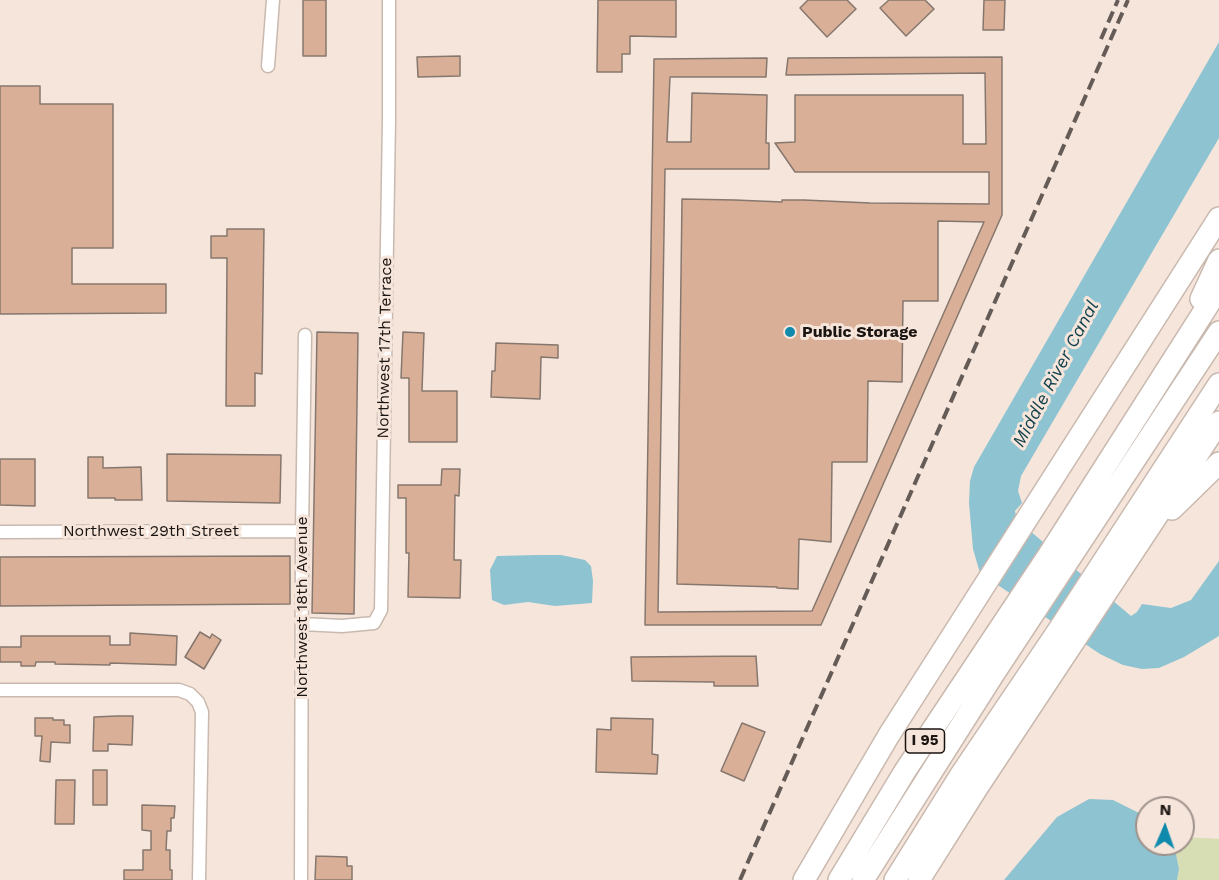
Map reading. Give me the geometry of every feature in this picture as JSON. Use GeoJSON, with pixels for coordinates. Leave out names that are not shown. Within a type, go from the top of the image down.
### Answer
{"type":"FeatureCollection","features":[{"type":"Feature","properties":{"kind":"highway"},"geometry":{"type":"LineString","coordinates":[[804,880],[866,774],[1219,219]]}},
{"type":"Feature","properties":{"kind":"highway"},"geometry":{"type":"LineString","coordinates":[[1174,357],[1219,260]]}},
{"type":"Feature","properties":{"kind":"highway","name":"I 95"},"geometry":{"type":"LineString","coordinates":[[839,880],[900,780],[1024,610],[1056,561],[1174,357],[1219,288]]}},
{"type":"Feature","properties":{"kind":"highway"},"geometry":{"type":"LineString","coordinates":[[1056,561],[1219,332]]}},
{"type":"Feature","properties":{"kind":"highway"},"geometry":{"type":"LineString","coordinates":[[919,880],[972,797],[1066,636],[1098,588],[1219,384]]}},
{"type":"Feature","properties":{"kind":"highway"},"geometry":{"type":"LineString","coordinates":[[1144,536],[1219,422]]}},
{"type":"Feature","properties":{"kind":"highway"},"geometry":{"type":"LineString","coordinates":[[1098,588],[1144,536],[1219,463]]}},
{"type":"Feature","properties":{"kind":"highway"},"geometry":{"type":"LineString","coordinates":[[863,880],[924,782],[1024,610]]}},
{"type":"Feature","properties":{"kind":"highway"},"geometry":{"type":"LineString","coordinates":[[895,880],[960,776],[1066,636]]}},
{"type":"Feature","properties":{"kind":"street"},"geometry":{"type":"LineString","coordinates":[[268,66],[273,0]]}},
{"type":"Feature","properties":{"kind":"street","name":"Northwest 17th Terrace"},"geometry":{"type":"LineString","coordinates":[[302,624],[342,626],[374,622],[381,610],[389,0]]}},
{"type":"Feature","properties":{"kind":"street","name":"Northwest 18th Avenue"},"geometry":{"type":"LineString","coordinates":[[301,880],[305,335]]}},
{"type":"Feature","properties":{"kind":"street","name":"Northwest 29th Street"},"geometry":{"type":"LineString","coordinates":[[0,532],[302,531]]}},
{"type":"Feature","properties":{"kind":"street"},"geometry":{"type":"LineString","coordinates":[[0,690],[179,690],[190,694],[198,702],[202,712],[199,880]]}},
{"type":"Feature","properties":{"kind":"green space"},"geometry":{"type":"Polygon","coordinates":[[[1195,838],[1219,839],[1219,880],[1177,880],[1179,869],[1176,856],[1195,856],[1195,838]]]}},
{"type":"Feature","properties":{"kind":"water","name":"Middle River Canal"},"geometry":{"type":"Polygon","coordinates":[[[1219,42],[1219,138],[1021,476],[1018,491],[1022,503],[1015,511],[1017,520],[1131,616],[1142,604],[1171,608],[1191,600],[1219,561],[1219,636],[1184,657],[1159,668],[1142,669],[1123,665],[1100,654],[980,573],[973,549],[969,503],[970,481],[974,467],[1219,42]]]}},
{"type":"Feature","properties":{"kind":"water"},"geometry":{"type":"Polygon","coordinates":[[[561,555],[585,560],[591,566],[592,603],[555,606],[528,602],[504,605],[492,600],[490,570],[497,556],[561,555]]]}},
{"type":"Feature","properties":{"kind":"water"},"geometry":{"type":"Polygon","coordinates":[[[1089,799],[1113,800],[1135,811],[1135,856],[1176,856],[1179,869],[1177,880],[1004,880],[1057,817],[1089,799]]]}},
{"type":"Feature","properties":{"kind":"building"},"geometry":{"type":"Polygon","coordinates":[[[303,0],[326,0],[326,56],[303,56],[303,0]]]}},
{"type":"Feature","properties":{"kind":"building"},"geometry":{"type":"Polygon","coordinates":[[[598,0],[676,0],[676,37],[630,36],[630,54],[622,54],[622,72],[597,72],[598,0]]]}},
{"type":"Feature","properties":{"kind":"building"},"geometry":{"type":"Polygon","coordinates":[[[808,0],[847,0],[856,9],[827,37],[800,8],[808,0]]]}},
{"type":"Feature","properties":{"kind":"building"},"geometry":{"type":"Polygon","coordinates":[[[889,0],[925,0],[934,9],[906,36],[880,8],[889,0]]]}},
{"type":"Feature","properties":{"kind":"building"},"geometry":{"type":"Polygon","coordinates":[[[984,0],[1005,0],[1004,30],[983,30],[984,0]]]}},
{"type":"Feature","properties":{"kind":"building"},"geometry":{"type":"Polygon","coordinates":[[[460,56],[460,76],[418,77],[417,57],[460,56]]]}},
{"type":"Feature","properties":{"kind":"building"},"geometry":{"type":"Polygon","coordinates":[[[1002,57],[1002,215],[821,625],[645,625],[654,59],[767,58],[766,77],[670,77],[667,142],[691,142],[692,93],[767,95],[766,143],[769,143],[769,169],[665,169],[658,612],[812,611],[984,222],[938,221],[938,301],[903,301],[902,382],[868,381],[867,462],[832,462],[831,542],[799,539],[798,589],[677,584],[682,199],[989,204],[989,172],[795,172],[775,143],[795,142],[795,95],[963,95],[963,144],[986,144],[985,73],[786,75],[788,58],[1002,57]]]}},
{"type":"Feature","properties":{"kind":"building"},"geometry":{"type":"Polygon","coordinates":[[[0,86],[40,86],[40,104],[113,104],[113,248],[72,248],[72,284],[166,284],[166,313],[0,314],[0,86]]]}},
{"type":"Feature","properties":{"kind":"building"},"geometry":{"type":"Polygon","coordinates":[[[227,229],[264,229],[262,374],[255,373],[255,406],[226,406],[227,258],[211,258],[211,236],[227,236],[227,229]]]}},
{"type":"Feature","properties":{"kind":"building"},"geometry":{"type":"Polygon","coordinates":[[[317,332],[358,333],[354,614],[312,613],[317,332]]]}},
{"type":"Feature","properties":{"kind":"building"},"geometry":{"type":"Polygon","coordinates":[[[403,332],[424,333],[422,391],[457,391],[457,442],[409,442],[409,378],[401,378],[403,332]]]}},
{"type":"Feature","properties":{"kind":"building"},"geometry":{"type":"Polygon","coordinates":[[[496,343],[558,345],[558,358],[541,357],[540,399],[491,397],[496,343]]]}},
{"type":"Feature","properties":{"kind":"building"},"geometry":{"type":"Polygon","coordinates":[[[167,454],[281,455],[280,503],[167,501],[167,454]]]}},
{"type":"Feature","properties":{"kind":"building"},"geometry":{"type":"Polygon","coordinates":[[[88,457],[103,457],[103,468],[141,467],[142,500],[88,498],[88,457]]]}},
{"type":"Feature","properties":{"kind":"building"},"geometry":{"type":"Polygon","coordinates":[[[0,459],[35,459],[35,506],[0,505],[0,459]]]}},
{"type":"Feature","properties":{"kind":"building"},"geometry":{"type":"Polygon","coordinates":[[[442,469],[460,469],[459,496],[455,495],[454,560],[461,560],[460,598],[408,597],[409,553],[406,553],[406,498],[398,498],[398,485],[441,485],[442,469]]]}},
{"type":"Feature","properties":{"kind":"building"},"geometry":{"type":"Polygon","coordinates":[[[290,556],[290,604],[0,606],[0,557],[290,556]]]}},
{"type":"Feature","properties":{"kind":"building"},"geometry":{"type":"Polygon","coordinates":[[[200,632],[210,638],[212,634],[221,640],[204,669],[185,657],[200,632]]]}},
{"type":"Feature","properties":{"kind":"building"},"geometry":{"type":"Polygon","coordinates":[[[130,633],[177,636],[176,665],[36,662],[35,666],[21,666],[21,662],[0,662],[0,647],[21,647],[21,636],[110,636],[110,645],[130,645],[130,633]]]}},
{"type":"Feature","properties":{"kind":"building"},"geometry":{"type":"Polygon","coordinates":[[[756,656],[758,686],[714,686],[714,682],[632,681],[631,657],[756,656]]]}},
{"type":"Feature","properties":{"kind":"building"},"geometry":{"type":"Polygon","coordinates":[[[133,716],[132,745],[108,744],[108,751],[93,751],[94,717],[133,716]]]}},
{"type":"Feature","properties":{"kind":"building"},"geometry":{"type":"Polygon","coordinates":[[[35,718],[64,720],[64,725],[70,725],[70,743],[51,742],[50,762],[40,761],[42,736],[35,736],[35,718]]]}},
{"type":"Feature","properties":{"kind":"building"},"geometry":{"type":"Polygon","coordinates":[[[611,718],[653,719],[652,754],[658,755],[657,774],[596,772],[597,729],[611,730],[611,718]]]}},
{"type":"Feature","properties":{"kind":"building"},"geometry":{"type":"Polygon","coordinates":[[[742,723],[765,732],[744,781],[721,771],[742,723]]]}},
{"type":"Feature","properties":{"kind":"building"},"geometry":{"type":"Polygon","coordinates":[[[93,770],[107,770],[107,805],[93,805],[93,770]]]}},
{"type":"Feature","properties":{"kind":"building"},"geometry":{"type":"Polygon","coordinates":[[[56,780],[75,780],[74,824],[55,824],[56,780]]]}},
{"type":"Feature","properties":{"kind":"building"},"geometry":{"type":"Polygon","coordinates":[[[142,805],[175,806],[174,818],[171,818],[171,831],[167,831],[166,850],[170,850],[172,880],[124,880],[124,870],[143,870],[143,850],[151,850],[151,831],[142,830],[142,805]]]}},
{"type":"Feature","properties":{"kind":"building"},"geometry":{"type":"Polygon","coordinates":[[[316,856],[347,857],[347,866],[352,866],[352,880],[315,880],[316,856]]]}},
{"type":"Feature","properties":{"kind":"railway"},"geometry":{"type":"LineString","coordinates":[[1101,39],[1118,0]]}},
{"type":"Feature","properties":{"kind":"railway"},"geometry":{"type":"LineString","coordinates":[[740,880],[1128,0]]}},
{"type":"Feature","properties":{"kind":"place","name":"Public Storage"},"geometry":{"type":"Point","coordinates":[790,332]}}]}
